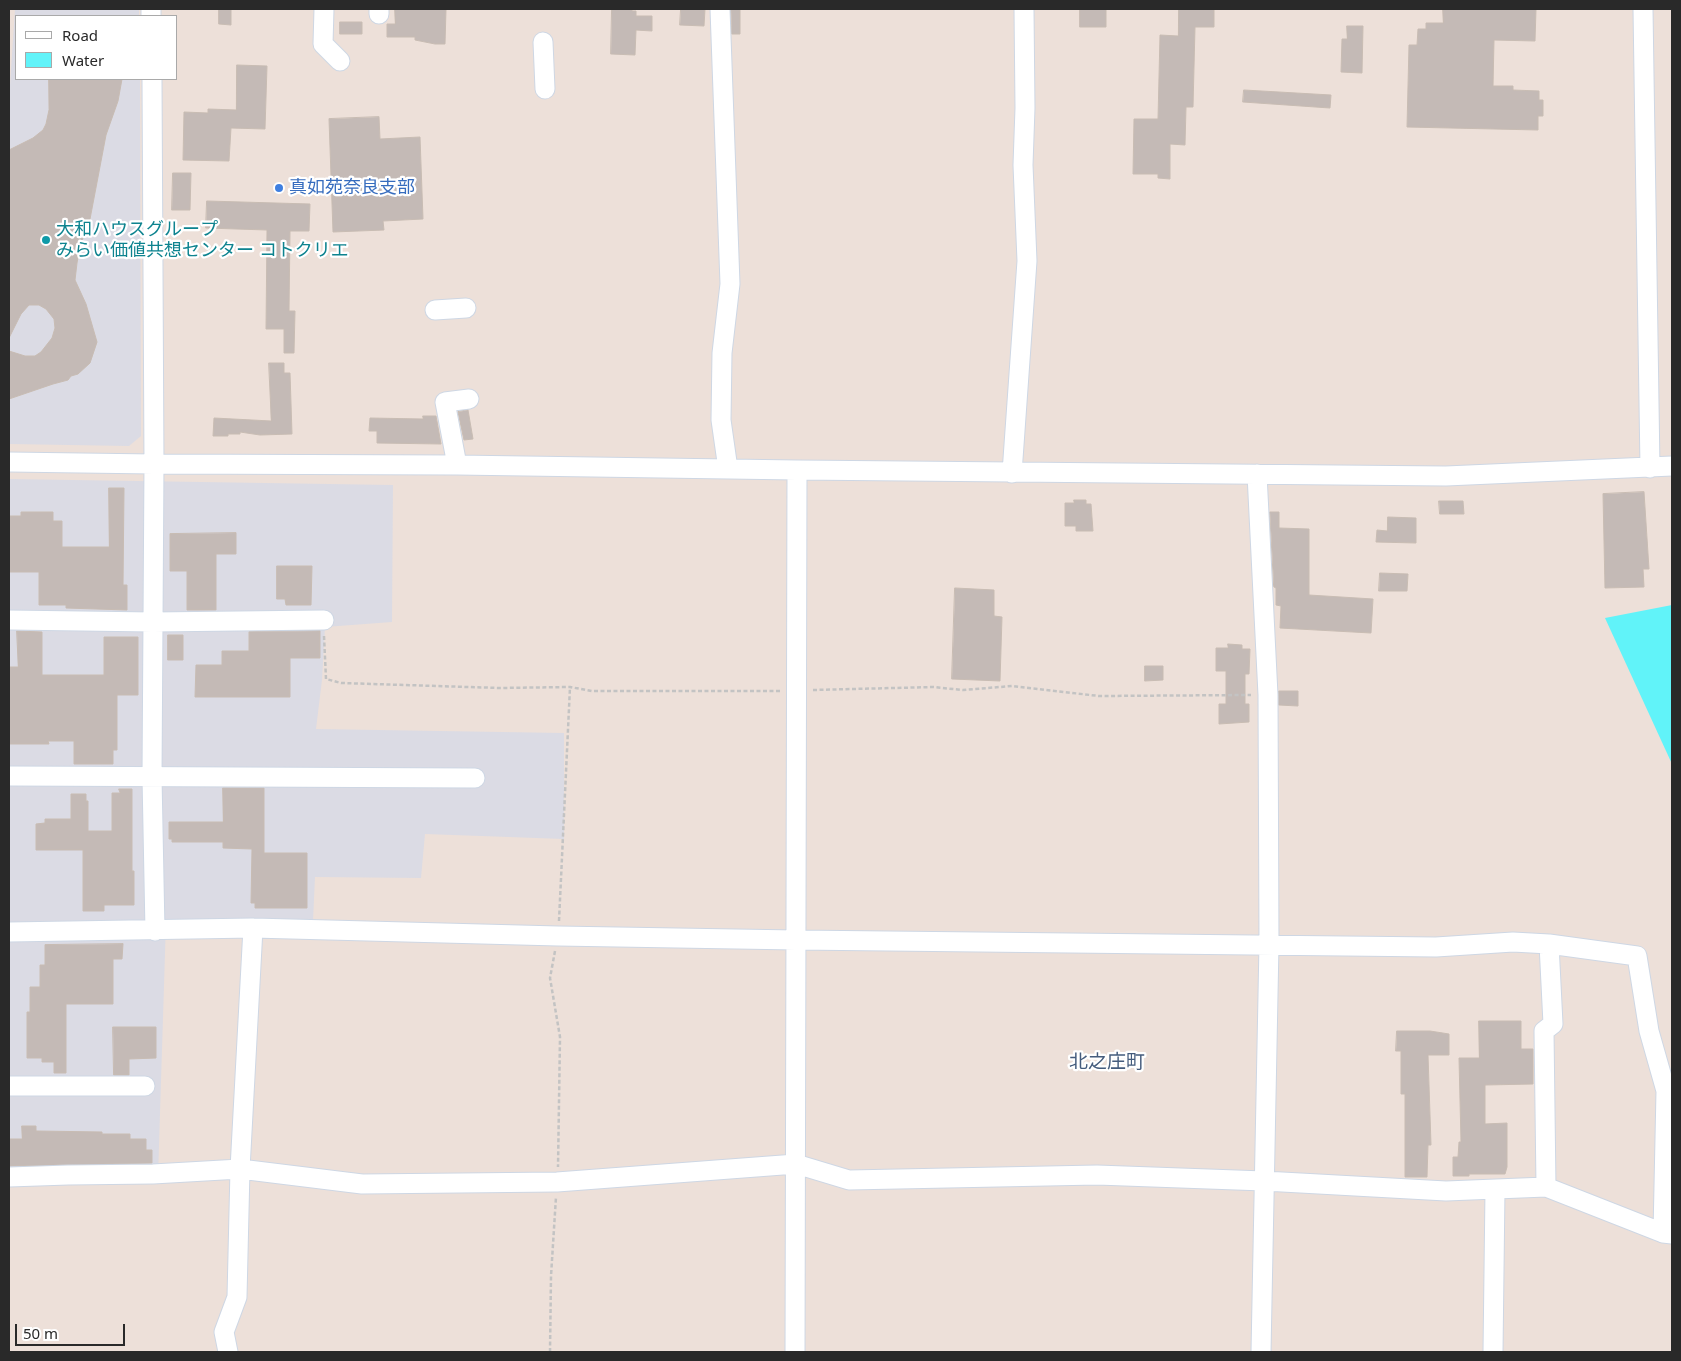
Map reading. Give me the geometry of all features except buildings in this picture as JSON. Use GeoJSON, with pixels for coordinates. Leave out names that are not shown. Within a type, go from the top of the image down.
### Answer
{"type":"FeatureCollection","features":[{"type":"Feature","properties":{"kind":"street"},"geometry":{"type":"LineString","coordinates":[[324,9],[324,44],[340,62]]}},
{"type":"Feature","properties":{"kind":"street"},"geometry":{"type":"LineString","coordinates":[[720,9],[730,284],[722,353],[721,420],[728,469]]}},
{"type":"Feature","properties":{"kind":"street"},"geometry":{"type":"LineString","coordinates":[[1012,472],[1027,261],[1023,165],[1025,108],[1024,9]]}},
{"type":"Feature","properties":{"kind":"street"},"geometry":{"type":"LineString","coordinates":[[1643,9],[1650,468]]}},
{"type":"Feature","properties":{"kind":"street"},"geometry":{"type":"LineString","coordinates":[[543,42],[545,89]]}},
{"type":"Feature","properties":{"kind":"street"},"geometry":{"type":"LineString","coordinates":[[152,80],[154,464],[152,777],[156,931]]}},
{"type":"Feature","properties":{"kind":"street"},"geometry":{"type":"LineString","coordinates":[[435,310],[466,308]]}},
{"type":"Feature","properties":{"kind":"street"},"geometry":{"type":"LineString","coordinates":[[457,465],[445,402],[469,399]]}},
{"type":"Feature","properties":{"kind":"street"},"geometry":{"type":"LineString","coordinates":[[9,462],[1446,476],[1672,466]]}},
{"type":"Feature","properties":{"kind":"street"},"geometry":{"type":"LineString","coordinates":[[795,1352],[797,470]]}},
{"type":"Feature","properties":{"kind":"street"},"geometry":{"type":"LineString","coordinates":[[1256,474],[1268,695],[1269,944],[1261,1352]]}},
{"type":"Feature","properties":{"kind":"street"},"geometry":{"type":"LineString","coordinates":[[9,620],[152,622],[324,620]]}},
{"type":"Feature","properties":{"kind":"street"},"geometry":{"type":"LineString","coordinates":[[9,776],[475,778]]}},
{"type":"Feature","properties":{"kind":"street"},"geometry":{"type":"LineString","coordinates":[[228,1352],[224,1332],[237,1297],[240,1169],[253,928]]}},
{"type":"Feature","properties":{"kind":"street"},"geometry":{"type":"LineString","coordinates":[[9,932],[253,928],[796,940],[1436,947],[1513,942],[1549,944],[1638,956],[1649,1031],[1666,1091],[1668,1233],[1546,1187],[1446,1191],[1264,1181],[1097,1175],[849,1180],[796,1164],[557,1182],[362,1184],[240,1169],[153,1174],[68,1174],[9,1177]]}},
{"type":"Feature","properties":{"kind":"street"},"geometry":{"type":"LineString","coordinates":[[1546,1187],[1544,1031],[1553,1024],[1549,944]]}},
{"type":"Feature","properties":{"kind":"street"},"geometry":{"type":"LineString","coordinates":[[9,1086],[145,1086]]}},
{"type":"Feature","properties":{"kind":"street"},"geometry":{"type":"LineString","coordinates":[[1493,1352],[1495,1190]]}},
{"type":"Feature","properties":{"kind":"path"},"geometry":{"type":"LineString","coordinates":[[324,620],[326,678],[341,683],[500,688],[570,687],[592,691],[796,691],[933,687],[963,690],[1012,686],[1099,696],[1268,695]]}},
{"type":"Feature","properties":{"kind":"path"},"geometry":{"type":"LineString","coordinates":[[550,1352],[551,1276],[557,1182],[560,1037],[550,978],[558,936],[570,687]]}},
{"type":"Feature","properties":{"kind":"shaded area"},"geometry":{"type":"Polygon","coordinates":[[[15,9],[139,9],[139,15],[15,15],[15,80],[140,80],[141,436],[129,446],[9,444],[9,100],[15,9]]]}},
{"type":"Feature","properties":{"kind":"shaded area"},"geometry":{"type":"Polygon","coordinates":[[[9,479],[393,485],[392,622],[325,627],[322,680],[316,729],[564,733],[564,839],[425,834],[421,878],[315,877],[313,921],[166,921],[158,1178],[9,1182],[9,479]]]}},
{"type":"Feature","properties":{"kind":"water"},"geometry":{"type":"Polygon","coordinates":[[[1672,605],[1672,764],[1605,618],[1672,605]]]}},
{"type":"Feature","properties":{"kind":"place","name":"真如苑奈良支部"},"geometry":{"type":"Point","coordinates":[279,188]}},
{"type":"Feature","properties":{"kind":"place","name":"大和ハウスグループ みらい価値共想センター コトクリエ"},"geometry":{"type":"Point","coordinates":[46,240]}},
{"type":"Feature","properties":{"kind":"district","name":"北之庄町"},"geometry":{"type":"Point","coordinates":[1107,1063]}}]}
